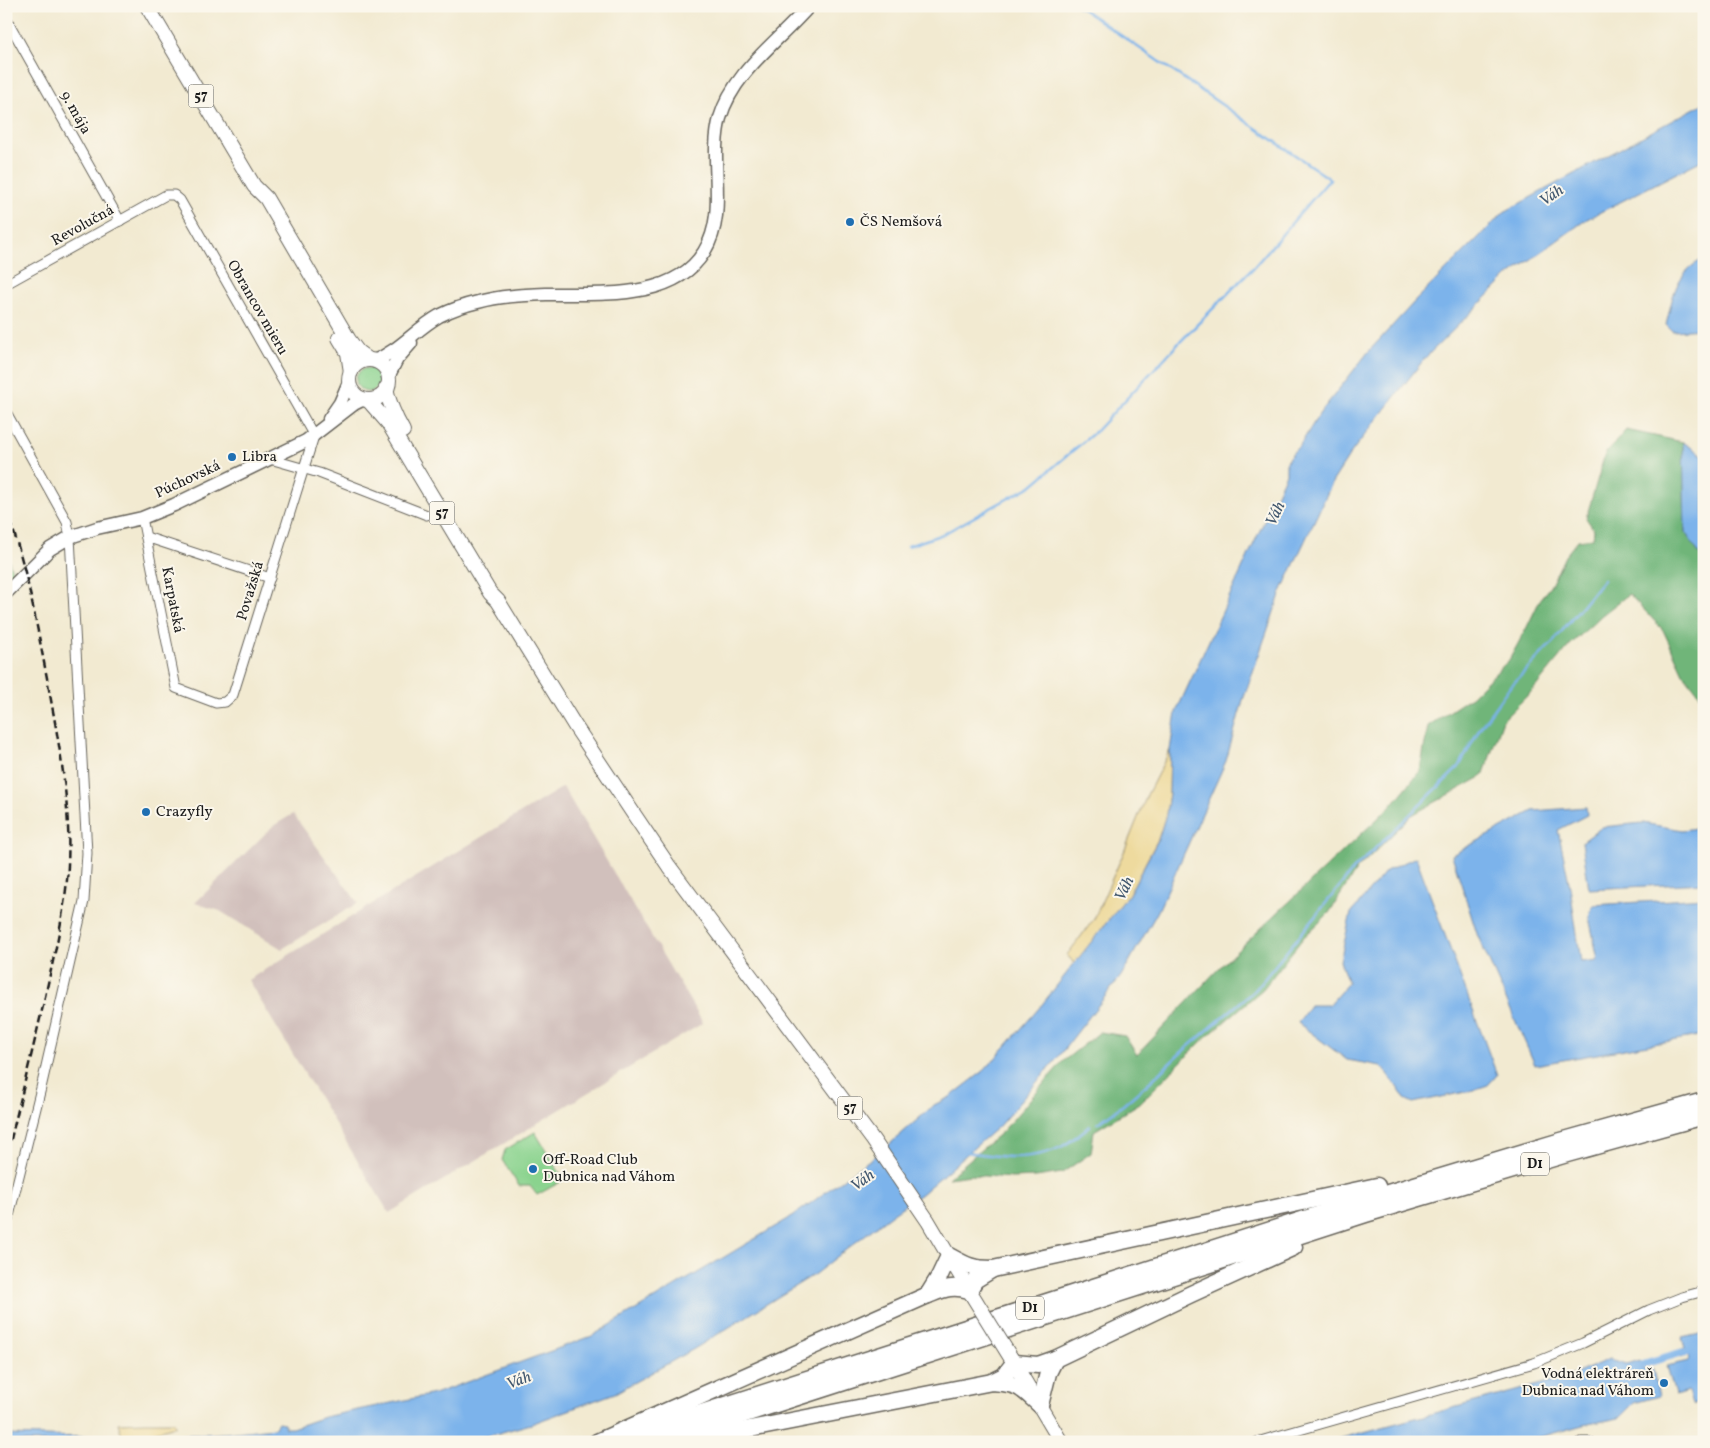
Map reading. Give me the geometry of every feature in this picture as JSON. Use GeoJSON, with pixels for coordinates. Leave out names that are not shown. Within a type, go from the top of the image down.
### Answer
{"type":"FeatureCollection","features":[{"type":"Feature","properties":{"kind":"highway","name":"D1"},"geometry":{"type":"LineString","coordinates":[[611,1442],[1448,1174],[1704,1101]]}},
{"type":"Feature","properties":{"kind":"highway","name":"D1"},"geometry":{"type":"LineString","coordinates":[[661,1441],[1366,1214],[1567,1154],[1704,1116]]}},
{"type":"Feature","properties":{"kind":"highway"},"geometry":{"type":"LineString","coordinates":[[928,1295],[939,1277],[947,1253],[968,1267],[994,1269],[1424,1174],[1448,1174]]}},
{"type":"Feature","properties":{"kind":"highway"},"geometry":{"type":"LineString","coordinates":[[661,1441],[699,1439],[992,1382],[1004,1376],[1013,1360],[1038,1365],[1055,1359],[1366,1214]]}},
{"type":"Feature","properties":{"kind":"highway"},"geometry":{"type":"LineString","coordinates":[[597,1442],[928,1295],[953,1287],[958,1287],[971,1293],[975,1280],[994,1269]]}},
{"type":"Feature","properties":{"kind":"highway"},"geometry":{"type":"LineString","coordinates":[[992,1382],[1018,1386],[1040,1405],[1048,1373],[1055,1359]]}},
{"type":"Feature","properties":{"kind":"main road","name":"57"},"geometry":{"type":"LineString","coordinates":[[147,6],[254,186],[266,198],[349,340],[358,352],[385,369],[388,399],[396,418],[497,590],[498,601]]}},
{"type":"Feature","properties":{"kind":"main road"},"geometry":{"type":"LineString","coordinates":[[317,433],[340,403],[350,377],[358,363],[383,357],[439,316],[480,301],[529,294],[593,294],[636,291],[660,285],[687,270],[704,252],[714,228],[717,196],[717,137],[724,107],[734,88],[752,65],[808,6]]}},
{"type":"Feature","properties":{"kind":"main road","name":"57"},"geometry":{"type":"LineString","coordinates":[[254,186],[258,201],[348,353],[350,377],[356,395],[366,399],[393,430],[490,594],[498,601],[575,726],[668,865],[858,1119],[923,1214],[1058,1437]]}},
{"type":"Feature","properties":{"kind":"main road"},"geometry":{"type":"LineString","coordinates":[[366,399],[381,395],[397,360],[422,329]]}},
{"type":"Feature","properties":{"kind":"main road","name":"Púchovská"},"geometry":{"type":"LineString","coordinates":[[6,593],[46,552],[70,536],[142,518],[174,505],[270,459],[317,433],[354,404],[366,399]]}},
{"type":"Feature","properties":{"kind":"street","name":"9. mája"},"geometry":{"type":"LineString","coordinates":[[6,18],[120,221]]}},
{"type":"Feature","properties":{"kind":"street","name":"Revolučná"},"geometry":{"type":"LineString","coordinates":[[6,284],[166,195],[174,195]]}},
{"type":"Feature","properties":{"kind":"street","name":"Obrancov mieru"},"geometry":{"type":"LineString","coordinates":[[174,195],[180,200],[317,433]]}},
{"type":"Feature","properties":{"kind":"street"},"geometry":{"type":"LineString","coordinates":[[6,412],[67,522],[70,536],[87,853],[85,894],[41,1088],[6,1228]]}},
{"type":"Feature","properties":{"kind":"street","name":"Považská"},"geometry":{"type":"LineString","coordinates":[[176,688],[216,703],[225,702],[233,696],[303,468],[317,433]]}},
{"type":"Feature","properties":{"kind":"street"},"geometry":{"type":"LineString","coordinates":[[270,459],[350,484],[427,515]]}},
{"type":"Feature","properties":{"kind":"street","name":"Karpatská"},"geometry":{"type":"LineString","coordinates":[[142,518],[176,688]]}},
{"type":"Feature","properties":{"kind":"street"},"geometry":{"type":"LineString","coordinates":[[146,537],[270,578]]}},
{"type":"Feature","properties":{"kind":"street"},"geometry":{"type":"LineString","coordinates":[[1257,1442],[1534,1363],[1583,1343],[1649,1310],[1682,1296],[1704,1291]]}},
{"type":"Feature","properties":{"kind":"street"},"geometry":{"type":"LineString","coordinates":[[1581,1442],[1590,1442]]}},
{"type":"Feature","properties":{"kind":"shaded area"},"geometry":{"type":"Polygon","coordinates":[[[563,787],[703,1023],[389,1213],[248,980],[563,787]]]}},
{"type":"Feature","properties":{"kind":"shaded area"},"geometry":{"type":"Polygon","coordinates":[[[293,814],[358,903],[282,949],[220,911],[195,903],[273,826],[293,814]]]}},
{"type":"Feature","properties":{"kind":"green space"},"geometry":{"type":"Polygon","coordinates":[[[368,368],[373,369],[379,375],[379,385],[373,391],[368,392],[363,391],[357,385],[356,380],[357,375],[363,369],[368,368]]]}},
{"type":"Feature","properties":{"kind":"green space"},"geometry":{"type":"Polygon","coordinates":[[[1626,430],[1683,442],[1685,532],[1704,561],[1704,700],[1683,673],[1663,630],[1629,594],[1602,615],[1569,646],[1534,689],[1503,720],[1483,776],[1412,815],[1357,869],[1329,913],[1303,938],[1263,989],[1202,1041],[1140,1103],[1094,1131],[1091,1153],[1062,1173],[1036,1177],[1012,1178],[971,1175],[948,1178],[1003,1131],[1062,1062],[1100,1032],[1125,1036],[1137,1055],[1221,966],[1391,806],[1420,771],[1428,726],[1471,697],[1509,660],[1565,556],[1578,540],[1593,538],[1594,530],[1586,518],[1605,454],[1626,430]]]}},
{"type":"Feature","properties":{"kind":"green space"},"geometry":{"type":"Polygon","coordinates":[[[6,552],[13,574],[6,582],[6,552]]]}},
{"type":"Feature","properties":{"kind":"green space","name":"Off-Road Club Dubnica nad Váhom"},"geometry":{"type":"Polygon","coordinates":[[[535,1132],[564,1180],[537,1195],[530,1186],[519,1186],[502,1160],[505,1150],[535,1132]]]}},
{"type":"Feature","properties":{"kind":"sand"},"geometry":{"type":"Polygon","coordinates":[[[1170,750],[1169,793],[1166,815],[1158,839],[1129,894],[1075,964],[1067,955],[1094,919],[1147,795],[1170,750]]]}},
{"type":"Feature","properties":{"kind":"sand"},"geometry":{"type":"Polygon","coordinates":[[[174,1422],[175,1426],[150,1433],[151,1437],[123,1438],[118,1423],[174,1422]]]}},
{"type":"Feature","properties":{"kind":"water","name":"Váh"},"geometry":{"type":"Polygon","coordinates":[[[1704,103],[1704,159],[1587,219],[1508,276],[1425,358],[1353,450],[1333,481],[1281,592],[1243,700],[1226,761],[1158,911],[1121,976],[1055,1061],[999,1126],[921,1194],[892,1214],[815,1274],[694,1349],[615,1393],[531,1424],[466,1442],[6,1442],[6,1435],[123,1438],[225,1433],[274,1428],[278,1422],[285,1423],[285,1428],[292,1428],[324,1417],[434,1394],[592,1336],[793,1216],[883,1150],[934,1105],[950,1097],[985,1070],[1040,1007],[1129,894],[1158,840],[1166,814],[1169,793],[1170,750],[1176,712],[1286,474],[1286,464],[1289,457],[1300,445],[1320,413],[1369,351],[1417,299],[1504,212],[1704,103]]]}},
{"type":"Feature","properties":{"kind":"water"},"geometry":{"type":"Polygon","coordinates":[[[1704,259],[1704,329],[1672,331],[1666,325],[1677,286],[1681,278],[1694,264],[1704,259]]]}},
{"type":"Feature","properties":{"kind":"water"},"geometry":{"type":"Polygon","coordinates":[[[1683,442],[1704,456],[1704,561],[1685,532],[1683,442]]]}},
{"type":"Feature","properties":{"kind":"water"},"geometry":{"type":"Polygon","coordinates":[[[1586,807],[1587,815],[1558,830],[1570,887],[1581,962],[1598,960],[1589,917],[1593,905],[1704,898],[1704,1035],[1535,1065],[1477,934],[1452,855],[1533,811],[1586,807]]]}},
{"type":"Feature","properties":{"kind":"water"},"geometry":{"type":"Polygon","coordinates":[[[1643,823],[1682,830],[1704,827],[1704,883],[1589,889],[1582,842],[1602,827],[1643,823]]]}},
{"type":"Feature","properties":{"kind":"water"},"geometry":{"type":"Polygon","coordinates":[[[1416,857],[1497,1075],[1488,1085],[1470,1091],[1413,1103],[1405,1099],[1381,1066],[1347,1060],[1298,1023],[1310,1005],[1329,1005],[1348,983],[1340,961],[1351,913],[1386,871],[1416,857]]]}},
{"type":"Feature","properties":{"kind":"water"},"geometry":{"type":"Polygon","coordinates":[[[1704,1333],[1704,1402],[1692,1405],[1688,1391],[1675,1395],[1667,1366],[1689,1361],[1688,1355],[1681,1357],[1679,1350],[1685,1348],[1682,1338],[1704,1333]]]}},
{"type":"Feature","properties":{"kind":"water"},"geometry":{"type":"Polygon","coordinates":[[[1609,1359],[1627,1364],[1640,1360],[1643,1370],[1653,1370],[1659,1396],[1634,1403],[1619,1418],[1583,1425],[1521,1442],[1327,1442],[1571,1376],[1609,1359]]]}},
{"type":"Feature","properties":{"kind":"waterway"},"geometry":{"type":"LineString","coordinates":[[908,546],[943,534],[1031,486],[1096,431],[1253,268],[1330,179],[1078,6]]}},
{"type":"Feature","properties":{"kind":"waterway"},"geometry":{"type":"LineString","coordinates":[[1098,1123],[1123,1105],[1256,989],[1353,870],[1459,767],[1480,728],[1508,689],[1554,641],[1603,580]]}},
{"type":"Feature","properties":{"kind":"waterway"},"geometry":{"type":"LineString","coordinates":[[967,1152],[1003,1157],[1038,1155],[1065,1145],[1090,1126]]}},
{"type":"Feature","properties":{"kind":"waterway"},"geometry":{"type":"LineString","coordinates":[[1633,1367],[1680,1353],[1704,1349]]}},
{"type":"Feature","properties":{"kind":"railway"},"geometry":{"type":"LineString","coordinates":[[6,509],[19,551],[39,635],[64,778],[68,829],[67,880],[63,912],[43,1006],[6,1160]]}},
{"type":"Feature","properties":{"kind":"place","name":"ČS Nemšová"},"geometry":{"type":"Point","coordinates":[850,222]}},
{"type":"Feature","properties":{"kind":"place","name":"Libra"},"geometry":{"type":"Point","coordinates":[232,457]}},
{"type":"Feature","properties":{"kind":"place","name":"Crazyfly"},"geometry":{"type":"Point","coordinates":[146,812]}},
{"type":"Feature","properties":{"kind":"place","name":"Off-Road Club Dubnica nad Váhom"},"geometry":{"type":"Point","coordinates":[533,1169]}},
{"type":"Feature","properties":{"kind":"place","name":"Vodná elektráreň Dubnica nad Váhom"},"geometry":{"type":"Point","coordinates":[1664,1383]}}]}
